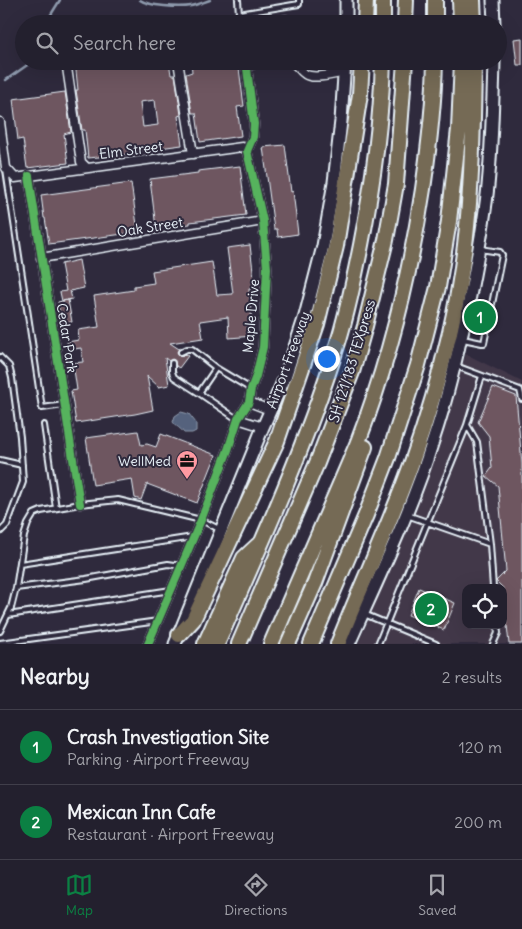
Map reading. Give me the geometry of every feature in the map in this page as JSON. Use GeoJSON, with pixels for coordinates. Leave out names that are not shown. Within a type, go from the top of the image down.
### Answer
{"type":"FeatureCollection","features":[{"type":"Feature","properties":{"kind":"highway"},"geometry":{"type":"LineString","coordinates":[[365,15],[366,0]]}},
{"type":"Feature","properties":{"kind":"highway"},"geometry":{"type":"LineString","coordinates":[[383,0],[383,15]]}},
{"type":"Feature","properties":{"kind":"highway"},"geometry":{"type":"LineString","coordinates":[[406,0],[406,15]]}},
{"type":"Feature","properties":{"kind":"highway"},"geometry":{"type":"LineString","coordinates":[[435,0],[435,15]]}},
{"type":"Feature","properties":{"kind":"highway"},"geometry":{"type":"LineString","coordinates":[[460,0],[461,15]]}},
{"type":"Feature","properties":{"kind":"highway"},"geometry":{"type":"LineString","coordinates":[[473,0],[474,15]]}},
{"type":"Feature","properties":{"kind":"highway"},"geometry":{"type":"LineString","coordinates":[[177,639],[194,620],[277,441],[317,324],[336,246],[360,94],[361,70]]}},
{"type":"Feature","properties":{"kind":"highway"},"geometry":{"type":"LineString","coordinates":[[217,644],[262,541],[317,405],[336,347],[354,284],[369,204],[378,142],[383,70]]}},
{"type":"Feature","properties":{"kind":"highway","name":"SH 121/183 TEXpress"},"geometry":{"type":"LineString","coordinates":[[239,644],[324,445],[352,372],[386,240],[396,184],[404,70]]}},
{"type":"Feature","properties":{"kind":"highway"},"geometry":{"type":"LineString","coordinates":[[271,644],[358,442],[400,307],[414,241],[427,163],[434,70]]}},
{"type":"Feature","properties":{"kind":"highway"},"geometry":{"type":"LineString","coordinates":[[311,644],[388,458],[418,364],[438,287],[449,221],[459,129],[462,70]]}},
{"type":"Feature","properties":{"kind":"highway"},"geometry":{"type":"LineString","coordinates":[[338,644],[391,517],[412,461],[450,331],[465,243],[470,194],[474,70]]}},
{"type":"Feature","properties":{"kind":"highway"},"geometry":{"type":"LineString","coordinates":[[288,644],[315,583],[365,446],[372,401]]}},
{"type":"Feature","properties":{"kind":"highway"},"geometry":{"type":"LineString","coordinates":[[205,644],[244,558],[262,541]]}},
{"type":"Feature","properties":{"kind":"main road"},"geometry":{"type":"LineString","coordinates":[[346,0],[346,15]]}},
{"type":"Feature","properties":{"kind":"main road"},"geometry":{"type":"LineString","coordinates":[[493,0],[494,15]]}},
{"type":"Feature","properties":{"kind":"main road","name":"Airport Freeway"},"geometry":{"type":"LineString","coordinates":[[177,639],[285,377],[306,316],[323,246],[335,173],[345,70]]}},
{"type":"Feature","properties":{"kind":"main road"},"geometry":{"type":"LineString","coordinates":[[349,644],[406,515],[433,442],[455,366],[479,249],[488,188],[494,70]]}},
{"type":"Feature","properties":{"kind":"street"},"geometry":{"type":"LineString","coordinates":[[67,70],[82,162],[87,168]]}},
{"type":"Feature","properties":{"kind":"street"},"geometry":{"type":"LineString","coordinates":[[179,70],[193,154]]}},
{"type":"Feature","properties":{"kind":"street","name":"Maple Drive"},"geometry":{"type":"LineString","coordinates":[[148,644],[201,520],[238,419],[249,402],[263,347],[267,268],[263,221],[247,151],[253,137],[254,124],[247,70]]}},
{"type":"Feature","properties":{"kind":"street"},"geometry":{"type":"LineString","coordinates":[[300,70],[310,77],[334,70]]}},
{"type":"Feature","properties":{"kind":"street"},"geometry":{"type":"LineString","coordinates":[[0,122],[6,168]]}},
{"type":"Feature","properties":{"kind":"street","name":"Elm Street"},"geometry":{"type":"LineString","coordinates":[[6,168],[15,178],[242,147],[247,151]]}},
{"type":"Feature","properties":{"kind":"street","name":"Cedar Park"},"geometry":{"type":"LineString","coordinates":[[29,176],[80,504]]}},
{"type":"Feature","properties":{"kind":"street","name":"Oak Street"},"geometry":{"type":"LineString","coordinates":[[42,258],[263,221]]}},
{"type":"Feature","properties":{"kind":"street"},"geometry":{"type":"LineString","coordinates":[[249,402],[270,410]]}},
{"type":"Feature","properties":{"kind":"street"},"geometry":{"type":"LineString","coordinates":[[238,419],[263,427]]}},
{"type":"Feature","properties":{"kind":"lane"},"geometry":{"type":"LineString","coordinates":[[238,0],[239,14],[299,4],[299,0]]}},
{"type":"Feature","properties":{"kind":"lane"},"geometry":{"type":"LineString","coordinates":[[6,168],[42,408],[64,405]]}},
{"type":"Feature","properties":{"kind":"lane"},"geometry":{"type":"LineString","coordinates":[[461,339],[484,343],[502,255],[500,252],[479,249]]}},
{"type":"Feature","properties":{"kind":"lane"},"geometry":{"type":"LineString","coordinates":[[182,352],[192,349],[216,368],[251,389]]}},
{"type":"Feature","properties":{"kind":"lane"},"geometry":{"type":"LineString","coordinates":[[0,357],[9,366],[12,378],[20,438],[23,482],[7,525],[0,532]]}},
{"type":"Feature","properties":{"kind":"lane"},"geometry":{"type":"LineString","coordinates":[[172,363],[174,377],[238,419]]}},
{"type":"Feature","properties":{"kind":"lane"},"geometry":{"type":"LineString","coordinates":[[455,366],[520,390],[522,398]]}},
{"type":"Feature","properties":{"kind":"lane"},"geometry":{"type":"LineString","coordinates":[[199,393],[216,368]]}},
{"type":"Feature","properties":{"kind":"lane"},"geometry":{"type":"LineString","coordinates":[[378,644],[467,425],[482,376]]}},
{"type":"Feature","properties":{"kind":"lane"},"geometry":{"type":"LineString","coordinates":[[44,425],[56,508]]}},
{"type":"Feature","properties":{"kind":"lane"},"geometry":{"type":"LineString","coordinates":[[467,425],[478,442],[493,584]]}},
{"type":"Feature","properties":{"kind":"lane"},"geometry":{"type":"LineString","coordinates":[[0,460],[22,465]]}},
{"type":"Feature","properties":{"kind":"lane"},"geometry":{"type":"LineString","coordinates":[[0,631],[12,608],[24,536],[34,514],[80,504],[118,500],[201,520],[221,530]]}},
{"type":"Feature","properties":{"kind":"lane"},"geometry":{"type":"LineString","coordinates":[[406,515],[490,544]]}},
{"type":"Feature","properties":{"kind":"lane"},"geometry":{"type":"LineString","coordinates":[[20,564],[194,537]]}},
{"type":"Feature","properties":{"kind":"lane"},"geometry":{"type":"LineString","coordinates":[[16,588],[86,579],[168,564],[182,566]]}},
{"type":"Feature","properties":{"kind":"lane"},"geometry":{"type":"LineString","coordinates":[[8,616],[171,590]]}},
{"type":"Feature","properties":{"kind":"lane"},"geometry":{"type":"LineString","coordinates":[[362,614],[436,644]]}},
{"type":"Feature","properties":{"kind":"lane"},"geometry":{"type":"LineString","coordinates":[[0,643],[158,621]]}},
{"type":"Feature","properties":{"kind":"lane"},"geometry":{"type":"LineString","coordinates":[[493,644],[498,633],[498,629]]}},
{"type":"Feature","properties":{"kind":"lane"},"geometry":{"type":"LineString","coordinates":[[42,637],[44,644]]}},
{"type":"Feature","properties":{"kind":"shaded area"},"geometry":{"type":"Polygon","coordinates":[[[466,354],[522,382],[522,644],[358,644],[423,486],[466,354]]]}},
{"type":"Feature","properties":{"kind":"water"},"geometry":{"type":"Polygon","coordinates":[[[181,412],[189,414],[196,423],[196,431],[184,433],[174,424],[175,416],[181,412]]]}},
{"type":"Feature","properties":{"kind":"building"},"geometry":{"type":"Polygon","coordinates":[[[522,38],[522,65],[517,65],[514,39],[522,38]]]}},
{"type":"Feature","properties":{"kind":"building"},"geometry":{"type":"Polygon","coordinates":[[[76,70],[170,70],[171,75],[175,75],[181,115],[178,116],[182,145],[129,152],[130,154],[88,158],[85,130],[82,130],[76,90],[78,90],[76,70]],[[155,100],[140,102],[143,127],[158,125],[155,100]]]}},
{"type":"Feature","properties":{"kind":"building"},"geometry":{"type":"Polygon","coordinates":[[[192,70],[239,70],[244,106],[237,107],[241,136],[200,142],[196,113],[192,113],[186,74],[192,72],[192,70]]]}},
{"type":"Feature","properties":{"kind":"building"},"geometry":{"type":"Polygon","coordinates":[[[65,92],[71,132],[64,134],[68,163],[27,168],[23,139],[18,140],[13,99],[65,92]]]}},
{"type":"Feature","properties":{"kind":"building"},"geometry":{"type":"Polygon","coordinates":[[[285,145],[298,234],[278,237],[277,229],[274,229],[263,147],[285,145]]]}},
{"type":"Feature","properties":{"kind":"building"},"geometry":{"type":"Polygon","coordinates":[[[240,166],[246,215],[156,228],[150,179],[240,166]]]}},
{"type":"Feature","properties":{"kind":"building"},"geometry":{"type":"Polygon","coordinates":[[[131,183],[138,232],[49,244],[41,195],[131,183]]]}},
{"type":"Feature","properties":{"kind":"building"},"geometry":{"type":"Polygon","coordinates":[[[250,245],[255,288],[249,289],[253,336],[229,338],[228,317],[200,321],[203,338],[170,343],[179,349],[177,352],[179,355],[185,354],[188,356],[179,368],[174,360],[169,361],[165,358],[169,385],[159,387],[147,376],[153,410],[76,423],[71,391],[77,390],[73,363],[83,362],[81,348],[68,350],[67,342],[79,340],[78,330],[99,327],[94,296],[134,290],[134,286],[154,283],[152,271],[212,262],[217,295],[233,294],[227,248],[250,245]]]}},
{"type":"Feature","properties":{"kind":"building"},"geometry":{"type":"Polygon","coordinates":[[[79,260],[84,288],[70,291],[72,299],[62,301],[60,292],[66,291],[61,264],[79,260]]]}},
{"type":"Feature","properties":{"kind":"building"},"geometry":{"type":"Polygon","coordinates":[[[68,300],[72,322],[61,323],[58,302],[68,300]]]}},
{"type":"Feature","properties":{"kind":"building"},"geometry":{"type":"Polygon","coordinates":[[[493,387],[516,396],[522,464],[522,644],[509,644],[507,584],[499,584],[496,581],[506,571],[498,486],[486,476],[492,468],[489,436],[478,422],[493,387]]]}},
{"type":"Feature","properties":{"kind":"building"},"geometry":{"type":"Polygon","coordinates":[[[138,431],[141,445],[147,444],[156,447],[161,434],[216,455],[197,503],[147,484],[141,500],[135,498],[132,479],[93,485],[86,438],[138,431]]]}},
{"type":"Feature","properties":{"kind":"building"},"geometry":{"type":"Polygon","coordinates":[[[419,588],[455,603],[444,630],[408,615],[419,588]]]}},
{"type":"Feature","properties":{"kind":"waterway"},"geometry":{"type":"LineString","coordinates":[[51,15],[60,0]]}},
{"type":"Feature","properties":{"kind":"waterway"},"geometry":{"type":"LineString","coordinates":[[140,0],[157,5],[180,7],[193,6],[210,0]]}},
{"type":"Feature","properties":{"kind":"waterway"},"geometry":{"type":"LineString","coordinates":[[6,80],[20,70]]}},
{"type":"Feature","properties":{"kind":"cycle path"},"geometry":{"type":"LineString","coordinates":[[148,644],[201,520],[238,419],[249,402],[263,347],[267,268],[263,221],[247,151],[253,137],[254,124],[247,70]]}},
{"type":"Feature","properties":{"kind":"cycle path"},"geometry":{"type":"LineString","coordinates":[[29,176],[80,504]]}},
{"type":"Feature","properties":{"kind":"place","name":"Crash Investigation Site"},"geometry":{"type":"Point","coordinates":[480,317]}},
{"type":"Feature","properties":{"kind":"place","name":"WellMed"},"geometry":{"type":"Point","coordinates":[187,480]}},
{"type":"Feature","properties":{"kind":"place","name":"Mexican Inn Cafe"},"geometry":{"type":"Point","coordinates":[431,609]}}]}
